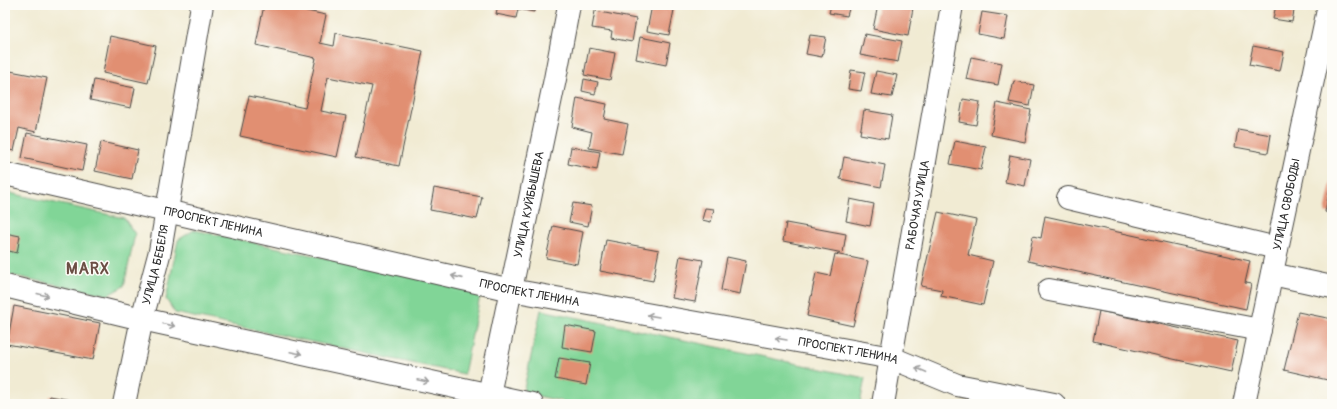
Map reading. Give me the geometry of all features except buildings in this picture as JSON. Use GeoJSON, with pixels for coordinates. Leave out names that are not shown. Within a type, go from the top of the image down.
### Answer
{"type":"FeatureCollection","features":[{"type":"Feature","properties":{"kind":"street","name":"УЛИЦА БЕБЕЛЯ"},"geometry":{"type":"LineString","coordinates":[[124,404],[142,319],[160,251],[202,5]]}},
{"type":"Feature","properties":{"kind":"street","name":"УЛИЦА КУЙБЫШЕВА"},"geometry":{"type":"LineString","coordinates":[[488,399],[569,5]]}},
{"type":"Feature","properties":{"kind":"street","name":"РАБОЧАЯ УЛИЦА"},"geometry":{"type":"LineString","coordinates":[[883,404],[952,5]]}},
{"type":"Feature","properties":{"kind":"street","name":"УЛИЦА СВОБОДЫ"},"geometry":{"type":"LineString","coordinates":[[1244,404],[1329,5]]}},
{"type":"Feature","properties":{"kind":"street","name":"ПРОСПЕКТ ЛЕНИНА"},"geometry":{"type":"LineString","coordinates":[[5,174],[510,290],[892,358],[958,395],[1054,404]]}},
{"type":"Feature","properties":{"kind":"street"},"geometry":{"type":"LineString","coordinates":[[1068,198],[1277,248]]}},
{"type":"Feature","properties":{"kind":"street"},"geometry":{"type":"LineString","coordinates":[[1272,274],[1332,286]]}},
{"type":"Feature","properties":{"kind":"street"},"geometry":{"type":"LineString","coordinates":[[5,286],[488,399],[532,404]]}},
{"type":"Feature","properties":{"kind":"street"},"geometry":{"type":"LineString","coordinates":[[1049,290],[1260,330]]}},
{"type":"Feature","properties":{"kind":"green space"},"geometry":{"type":"Polygon","coordinates":[[[5,192],[124,218],[135,234],[124,286],[108,295],[5,274],[5,192]]]}},
{"type":"Feature","properties":{"kind":"green space"},"geometry":{"type":"Polygon","coordinates":[[[194,230],[481,291],[464,374],[175,313],[166,299],[178,240],[194,230]]]}},
{"type":"Feature","properties":{"kind":"green space"},"geometry":{"type":"Polygon","coordinates":[[[541,310],[865,378],[860,404],[576,404],[523,393],[541,310]]]}},
{"type":"Feature","properties":{"kind":"district","name":"MARX"},"geometry":{"type":"Point","coordinates":[88,268]}}]}
